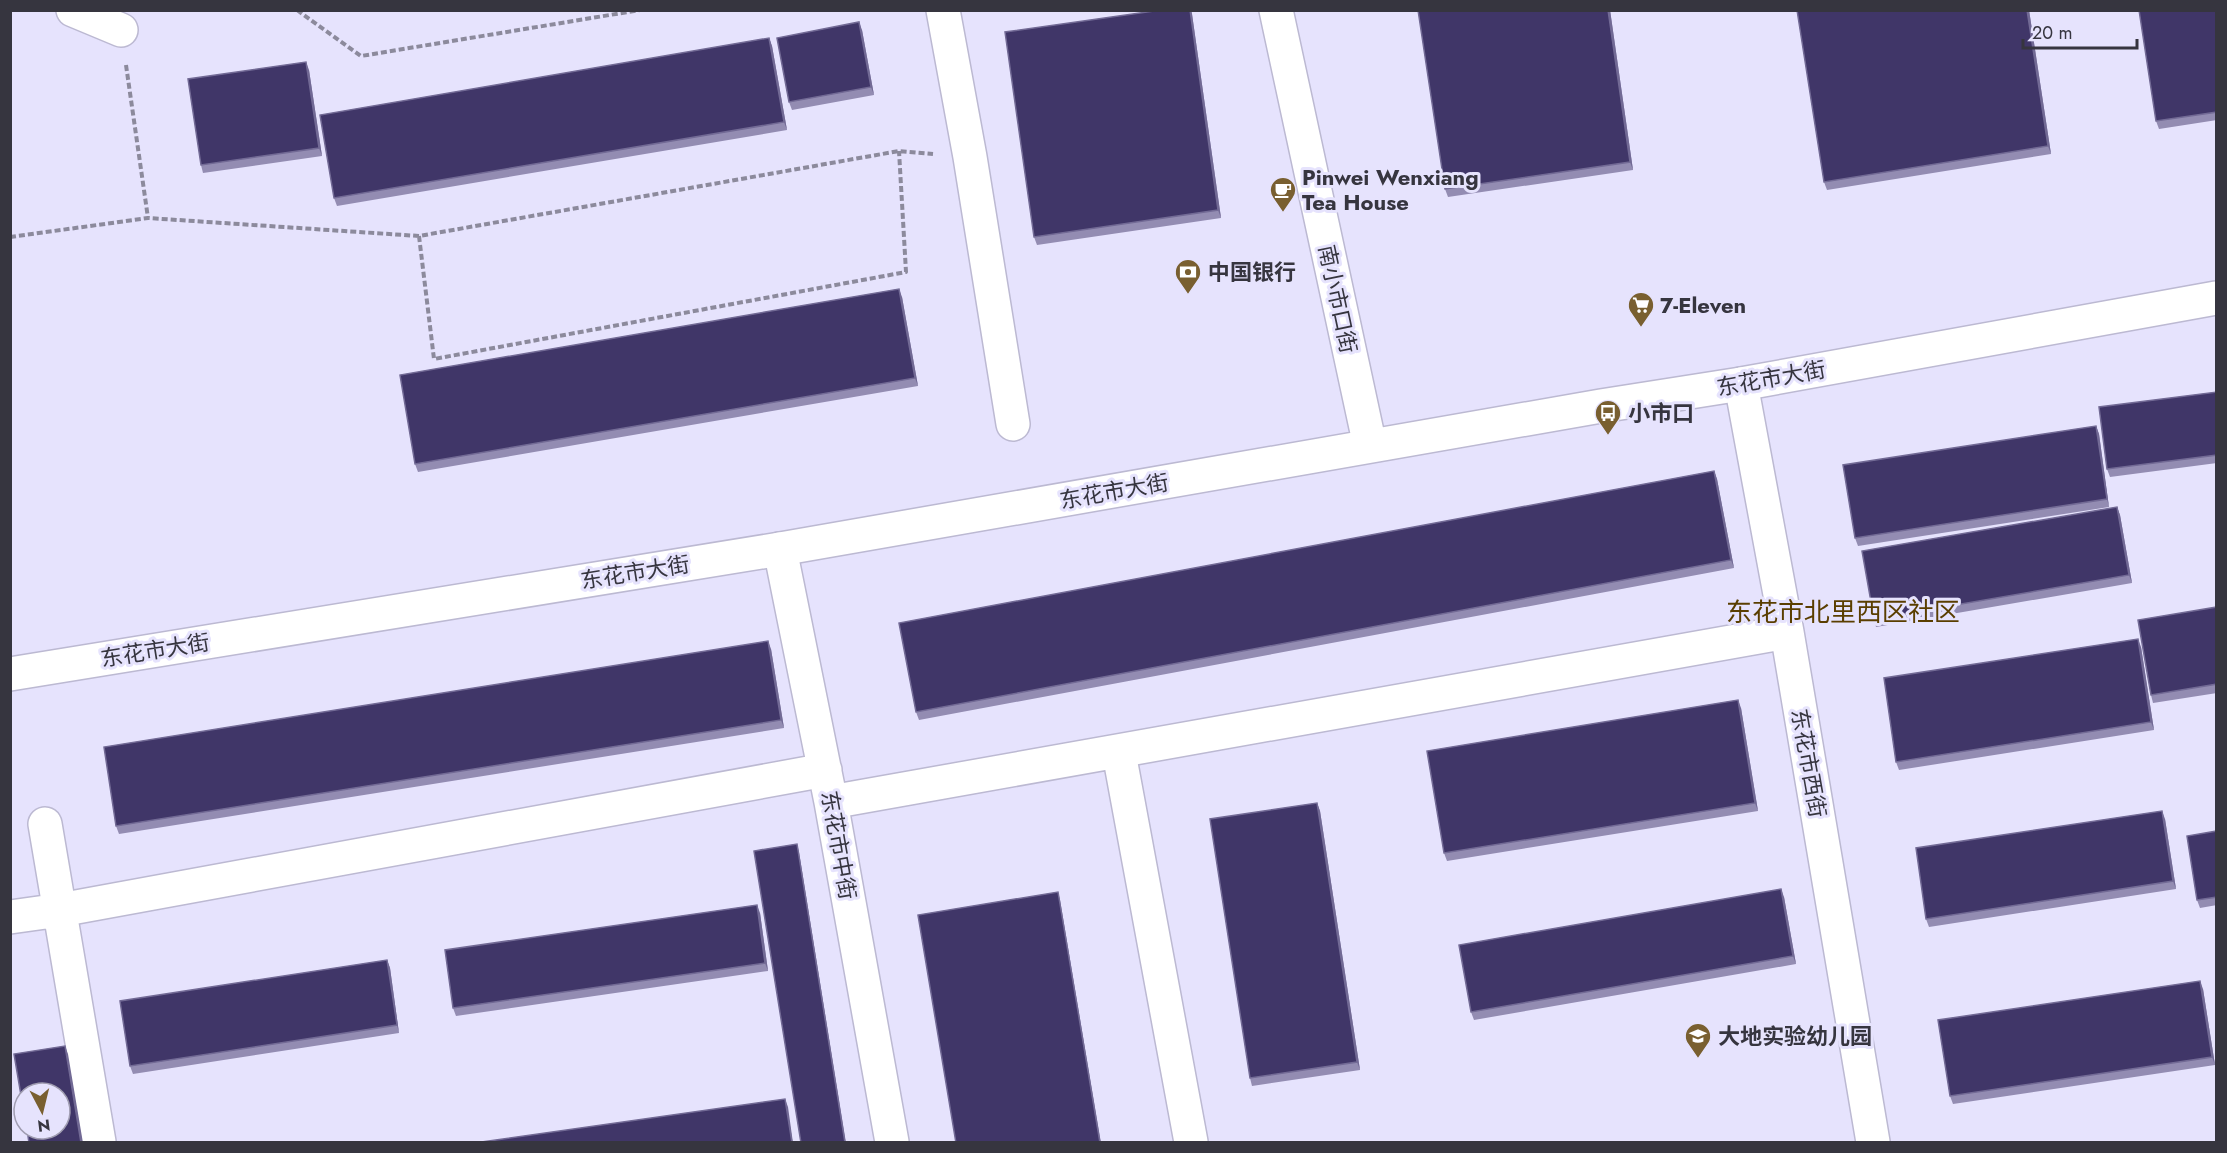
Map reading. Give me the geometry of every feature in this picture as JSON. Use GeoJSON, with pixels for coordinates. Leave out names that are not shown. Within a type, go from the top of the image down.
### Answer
{"type":"FeatureCollection","features":[{"type":"Feature","properties":{"kind":"street"},"geometry":{"type":"LineString","coordinates":[[73,10],[121,30]]}},
{"type":"Feature","properties":{"kind":"street"},"geometry":{"type":"LineString","coordinates":[[943,10],[970,157],[1013,423]]}},
{"type":"Feature","properties":{"kind":"street","name":"南小市口街"},"geometry":{"type":"LineString","coordinates":[[1276,10],[1370,446]]}},
{"type":"Feature","properties":{"kind":"street","name":"东花市大街"},"geometry":{"type":"LineString","coordinates":[[10,674],[780,549],[1741,384],[2217,298]]}},
{"type":"Feature","properties":{"kind":"street","name":"东花市西街"},"geometry":{"type":"LineString","coordinates":[[1741,384],[1787,632],[1873,1143]]}},
{"type":"Feature","properties":{"kind":"street","name":"东花市中街"},"geometry":{"type":"LineString","coordinates":[[780,549],[825,770],[892,1143]]}},
{"type":"Feature","properties":{"kind":"street"},"geometry":{"type":"LineString","coordinates":[[831,802],[1119,753],[1787,632]]}},
{"type":"Feature","properties":{"kind":"street"},"geometry":{"type":"LineString","coordinates":[[1119,753],[1191,1143]]}},
{"type":"Feature","properties":{"kind":"street"},"geometry":{"type":"LineString","coordinates":[[10,917],[60,910],[825,770]]}},
{"type":"Feature","properties":{"kind":"street"},"geometry":{"type":"LineString","coordinates":[[45,824],[99,1143]]}},
{"type":"Feature","properties":{"kind":"path"},"geometry":{"type":"LineString","coordinates":[[297,10],[361,56],[640,10]]}},
{"type":"Feature","properties":{"kind":"path"},"geometry":{"type":"LineString","coordinates":[[121,30],[148,218]]}},
{"type":"Feature","properties":{"kind":"path"},"geometry":{"type":"LineString","coordinates":[[419,236],[434,359],[906,272],[899,151]]}},
{"type":"Feature","properties":{"kind":"path"},"geometry":{"type":"LineString","coordinates":[[10,237],[148,218],[419,236],[899,151],[970,157]]}},
{"type":"Feature","properties":{"kind":"building"},"geometry":{"type":"Polygon","coordinates":[[[1161,10],[1190,10],[1218,210],[1034,237],[1005,32],[1161,10]]]}},
{"type":"Feature","properties":{"kind":"building"},"geometry":{"type":"Polygon","coordinates":[[[1418,10],[1608,10],[1630,162],[1445,189],[1418,10]]]}},
{"type":"Feature","properties":{"kind":"building"},"geometry":{"type":"Polygon","coordinates":[[[1797,10],[2027,10],[2048,146],[1824,182],[1797,10]]]}},
{"type":"Feature","properties":{"kind":"building"},"geometry":{"type":"Polygon","coordinates":[[[2139,10],[2217,10],[2217,112],[2156,121],[2139,10]]]}},
{"type":"Feature","properties":{"kind":"building"},"geometry":{"type":"Polygon","coordinates":[[[859,22],[871,87],[789,102],[777,38],[859,22]]]}},
{"type":"Feature","properties":{"kind":"building"},"geometry":{"type":"Polygon","coordinates":[[[769,38],[784,122],[334,198],[320,115],[769,38]]]}},
{"type":"Feature","properties":{"kind":"building"},"geometry":{"type":"Polygon","coordinates":[[[306,62],[319,148],[201,165],[188,79],[306,62]]]}},
{"type":"Feature","properties":{"kind":"building"},"geometry":{"type":"Polygon","coordinates":[[[899,289],[915,378],[415,464],[400,375],[899,289]]]}},
{"type":"Feature","properties":{"kind":"building"},"geometry":{"type":"Polygon","coordinates":[[[2217,392],[2217,455],[2107,469],[2099,407],[2217,392]]]}},
{"type":"Feature","properties":{"kind":"building"},"geometry":{"type":"Polygon","coordinates":[[[2096,426],[2107,499],[1855,538],[1843,465],[2096,426]]]}},
{"type":"Feature","properties":{"kind":"building"},"geometry":{"type":"Polygon","coordinates":[[[1714,471],[1731,560],[916,712],[899,623],[1714,471]]]}},
{"type":"Feature","properties":{"kind":"building"},"geometry":{"type":"Polygon","coordinates":[[[2117,507],[2129,575],[1874,619],[1862,551],[2117,507]]]}},
{"type":"Feature","properties":{"kind":"building"},"geometry":{"type":"Polygon","coordinates":[[[2217,607],[2217,684],[2151,695],[2138,620],[2217,607]]]}},
{"type":"Feature","properties":{"kind":"building"},"geometry":{"type":"Polygon","coordinates":[[[2138,639],[2151,722],[1896,762],[1884,678],[2138,639]]]}},
{"type":"Feature","properties":{"kind":"building"},"geometry":{"type":"Polygon","coordinates":[[[768,641],[781,720],[116,826],[104,747],[768,641]]]}},
{"type":"Feature","properties":{"kind":"building"},"geometry":{"type":"Polygon","coordinates":[[[1738,700],[1755,803],[1444,853],[1427,751],[1738,700]]]}},
{"type":"Feature","properties":{"kind":"building"},"geometry":{"type":"Polygon","coordinates":[[[1317,803],[1357,1062],[1250,1078],[1210,819],[1317,803]]]}},
{"type":"Feature","properties":{"kind":"building"},"geometry":{"type":"Polygon","coordinates":[[[2162,811],[2173,881],[1926,919],[1916,848],[2162,811]]]}},
{"type":"Feature","properties":{"kind":"building"},"geometry":{"type":"Polygon","coordinates":[[[2217,831],[2217,897],[2197,900],[2187,836],[2217,831]]]}},
{"type":"Feature","properties":{"kind":"building"},"geometry":{"type":"Polygon","coordinates":[[[797,844],[845,1143],[801,1143],[754,851],[797,844]]]}},
{"type":"Feature","properties":{"kind":"building"},"geometry":{"type":"Polygon","coordinates":[[[1781,889],[1793,956],[1471,1012],[1459,945],[1781,889]]]}},
{"type":"Feature","properties":{"kind":"building"},"geometry":{"type":"Polygon","coordinates":[[[1058,892],[1100,1143],[956,1143],[918,915],[1058,892]]]}},
{"type":"Feature","properties":{"kind":"building"},"geometry":{"type":"Polygon","coordinates":[[[757,905],[765,963],[453,1008],[445,950],[757,905]]]}},
{"type":"Feature","properties":{"kind":"building"},"geometry":{"type":"Polygon","coordinates":[[[387,960],[397,1025],[130,1066],[120,1001],[387,960]]]}},
{"type":"Feature","properties":{"kind":"building"},"geometry":{"type":"Polygon","coordinates":[[[2200,981],[2212,1057],[1950,1096],[1938,1020],[2200,981]]]}},
{"type":"Feature","properties":{"kind":"building"},"geometry":{"type":"Polygon","coordinates":[[[65,1046],[71,1081],[19,1081],[14,1054],[65,1046]]]}},
{"type":"Feature","properties":{"kind":"building"},"geometry":{"type":"Polygon","coordinates":[[[72,1088],[81,1143],[29,1143],[29,1141],[72,1141],[72,1088]]]}},
{"type":"Feature","properties":{"kind":"building"},"geometry":{"type":"Polygon","coordinates":[[[785,1099],[792,1143],[482,1143],[482,1142],[785,1099]]]}},
{"type":"Feature","properties":{"kind":"place","name":"Pinwei Wenxiang Tea House"},"geometry":{"type":"Point","coordinates":[1283,213]}},
{"type":"Feature","properties":{"kind":"place","name":"中国银行"},"geometry":{"type":"Point","coordinates":[1188,295]}},
{"type":"Feature","properties":{"kind":"place","name":"7-Eleven"},"geometry":{"type":"Point","coordinates":[1641,328]}},
{"type":"Feature","properties":{"kind":"place","name":"小市口"},"geometry":{"type":"Point","coordinates":[1608,436]}},
{"type":"Feature","properties":{"kind":"place","name":"大地实验幼儿园"},"geometry":{"type":"Point","coordinates":[1698,1059]}},
{"type":"Feature","properties":{"kind":"district","name":"东花市北里西区社区"},"geometry":{"type":"Point","coordinates":[1843,612]}}]}
